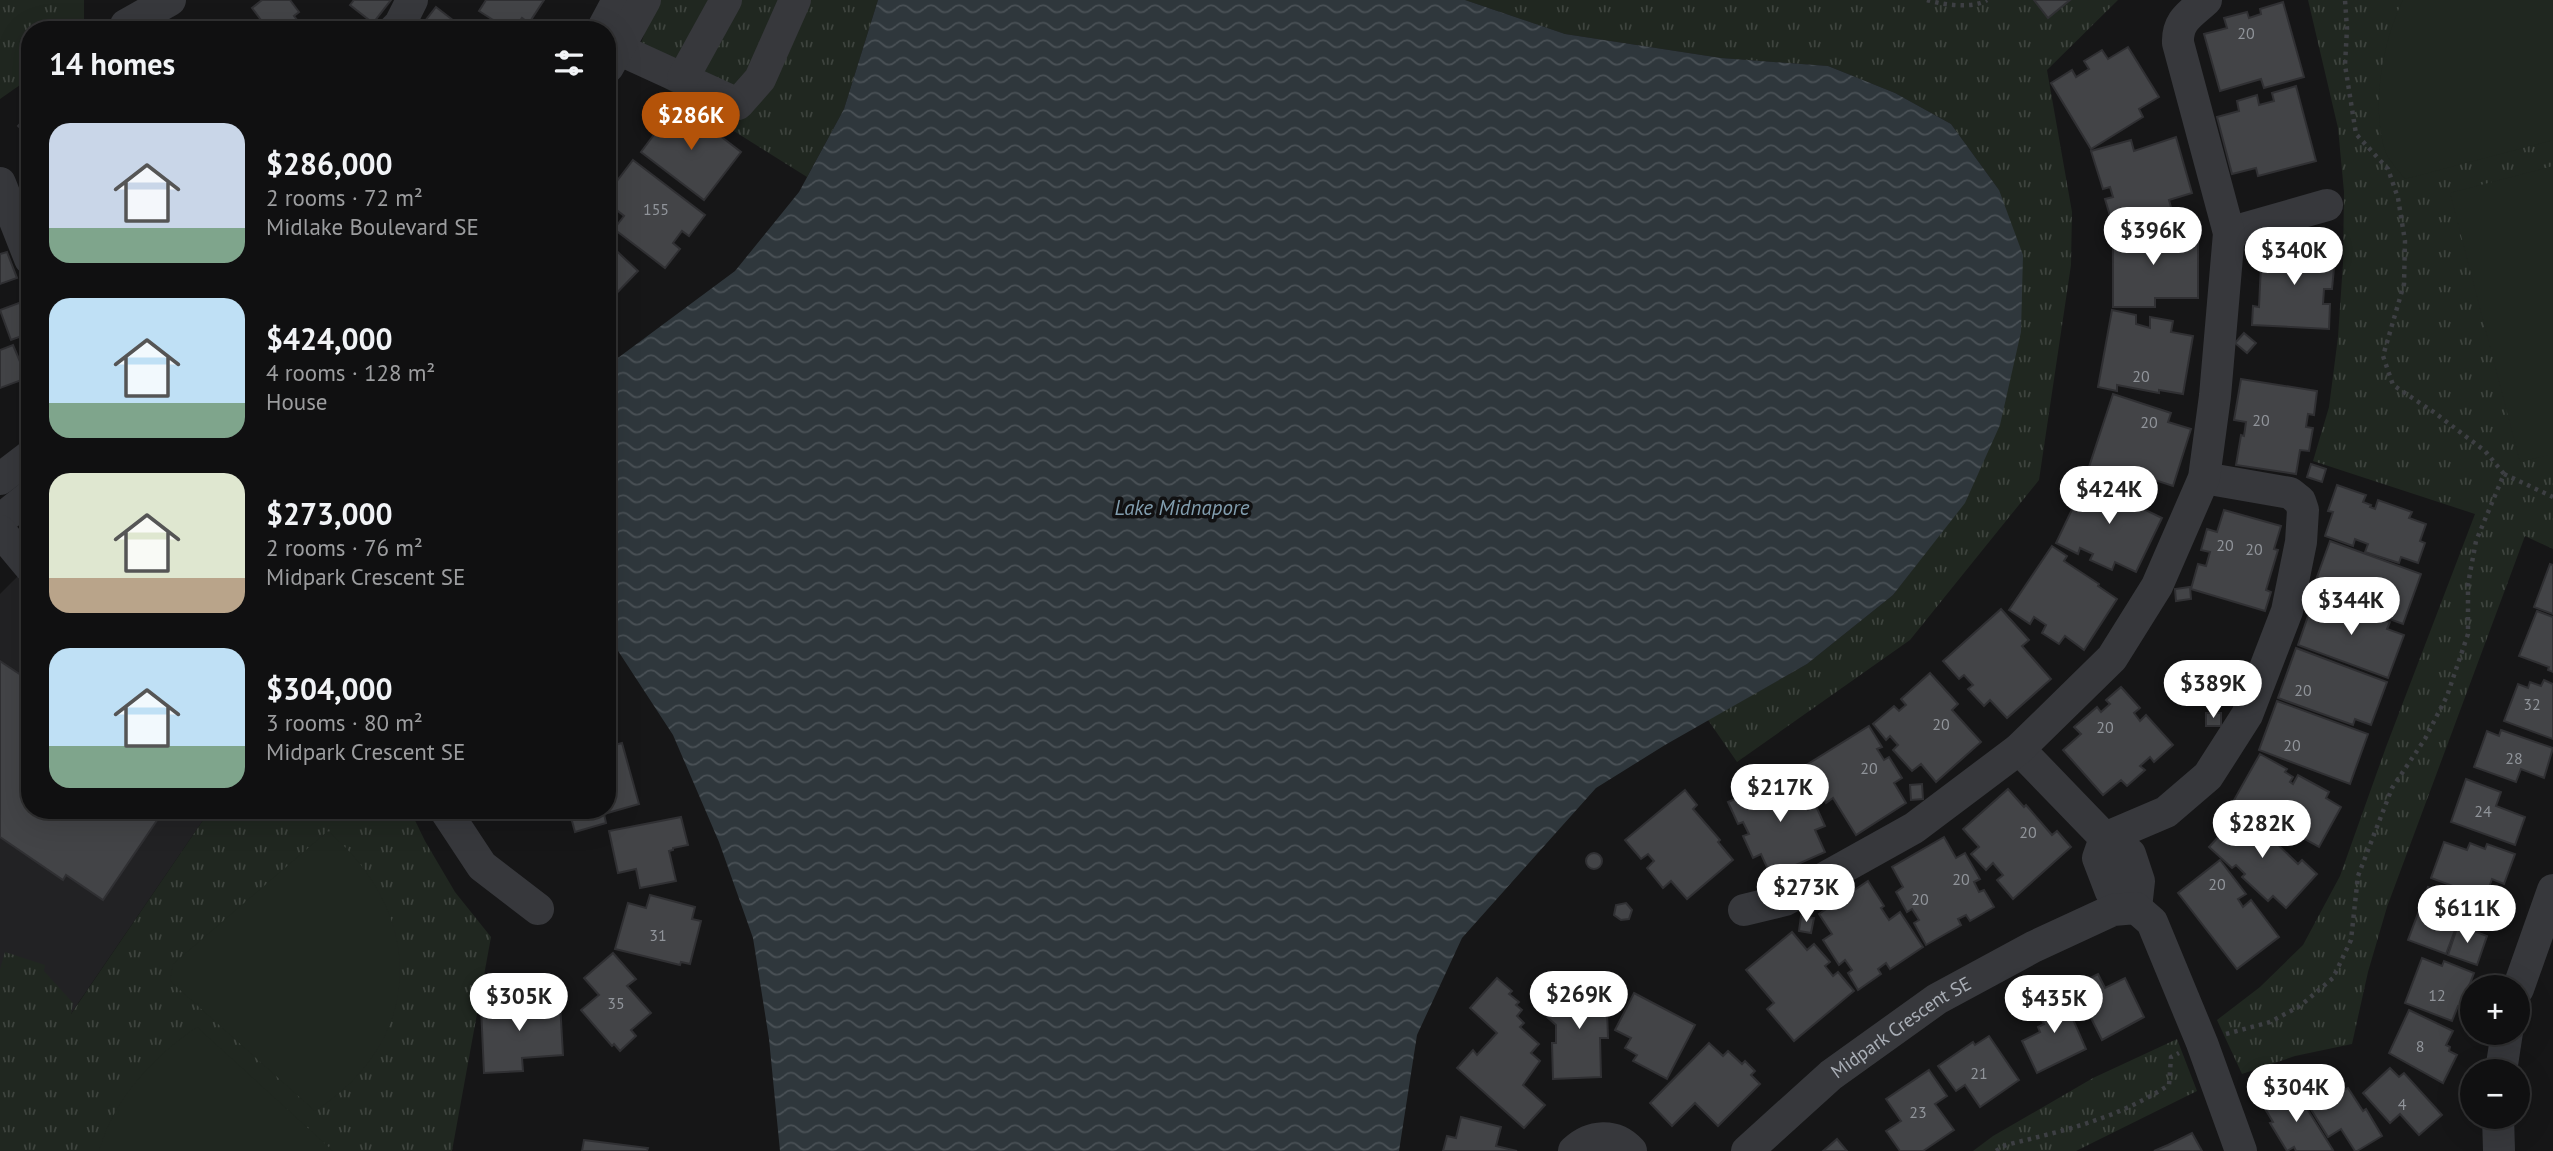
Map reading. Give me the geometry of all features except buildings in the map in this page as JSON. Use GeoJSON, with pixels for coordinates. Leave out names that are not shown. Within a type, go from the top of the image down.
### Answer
{"type":"FeatureCollection","features":[{"type":"Feature","properties":{"kind":"street"},"geometry":{"type":"LineString","coordinates":[[133,21],[170,0]]}},
{"type":"Feature","properties":{"kind":"street"},"geometry":{"type":"LineString","coordinates":[[402,21],[412,0]]}},
{"type":"Feature","properties":{"kind":"street"},"geometry":{"type":"LineString","coordinates":[[614,21],[618,0]]}},
{"type":"Feature","properties":{"kind":"street"},"geometry":{"type":"LineString","coordinates":[[616,38],[645,0]]}},
{"type":"Feature","properties":{"kind":"street"},"geometry":{"type":"LineString","coordinates":[[683,78],[726,0]]}},
{"type":"Feature","properties":{"kind":"street"},"geometry":{"type":"LineString","coordinates":[[616,50],[738,104],[760,79],[795,0]]}},
{"type":"Feature","properties":{"kind":"street"},"geometry":{"type":"LineString","coordinates":[[1744,910],[1785,900],[1913,828],[2019,749],[2112,658],[2157,586],[2204,478],[2215,396],[2229,233],[2178,43],[2178,30],[2184,20],[2206,0]]}},
{"type":"Feature","properties":{"kind":"street"},"geometry":{"type":"LineString","coordinates":[[0,183],[21,232]]}},
{"type":"Feature","properties":{"kind":"street"},"geometry":{"type":"LineString","coordinates":[[2229,233],[2327,205]]}},
{"type":"Feature","properties":{"kind":"street"},"geometry":{"type":"LineString","coordinates":[[0,479],[21,463]]}},
{"type":"Feature","properties":{"kind":"street"},"geometry":{"type":"LineString","coordinates":[[2204,478],[2290,493],[2300,501],[2304,510],[2301,542],[2287,611],[2247,715],[2208,776],[2166,812],[2105,838],[2098,858],[2112,892],[2152,922],[2202,1043],[2241,1151]]}},
{"type":"Feature","properties":{"kind":"street"},"geometry":{"type":"LineString","coordinates":[[0,520],[21,503]]}},
{"type":"Feature","properties":{"kind":"street"},"geometry":{"type":"LineString","coordinates":[[0,531],[21,556]]}},
{"type":"Feature","properties":{"kind":"street"},"geometry":{"type":"LineString","coordinates":[[2019,749],[2105,838]]}},
{"type":"Feature","properties":{"kind":"street"},"geometry":{"type":"LineString","coordinates":[[451,819],[482,866],[538,909]]}},
{"type":"Feature","properties":{"kind":"street"},"geometry":{"type":"LineString","coordinates":[[2523,975],[2553,890]]}},
{"type":"Feature","properties":{"kind":"street","name":"Midpark Crescent SE"},"geometry":{"type":"LineString","coordinates":[[1747,1151],[1831,1075],[1937,999],[2033,947],[2102,915],[2113,910],[2136,908]]}},
{"type":"Feature","properties":{"kind":"street"},"geometry":{"type":"LineString","coordinates":[[2498,1129],[2499,1151]]}},
{"type":"Feature","properties":{"kind":"street"},"geometry":{"type":"LineString","coordinates":[[1574,1151],[1583,1143],[1606,1138],[1618,1141],[1631,1151]]}},
{"type":"Feature","properties":{"kind":"path"},"geometry":{"type":"LineString","coordinates":[[1927,0],[1938,3],[1980,4],[1987,0]]}},
{"type":"Feature","properties":{"kind":"path"},"geometry":{"type":"LineString","coordinates":[[2345,0],[2345,65],[2356,134],[2388,169],[2398,198],[2405,241],[2404,284],[2383,356],[2393,385],[2485,451],[2504,474],[2553,498]]}},
{"type":"Feature","properties":{"kind":"path"},"geometry":{"type":"LineString","coordinates":[[1996,1151],[2006,1145],[2088,1124],[2139,1104],[2169,1085],[2171,1057],[2202,1043],[2270,1022],[2300,1006],[2333,978],[2351,940],[2358,876],[2392,788],[2425,739],[2447,696],[2468,634],[2468,584],[2476,541],[2504,474]]}},
{"type":"Feature","properties":{"kind":"shaded area"},"geometry":{"type":"Polygon","coordinates":[[[21,573],[21,819],[204,819],[55,1037],[0,1016],[0,594],[21,573]]]}},
{"type":"Feature","properties":{"kind":"green space"},"geometry":{"type":"Polygon","coordinates":[[[0,0],[84,0],[84,21],[21,21],[21,84],[0,99],[0,0]]]}},
{"type":"Feature","properties":{"kind":"green space"},"geometry":{"type":"Polygon","coordinates":[[[657,0],[878,0],[844,109],[807,177],[632,67],[657,0]]]}},
{"type":"Feature","properties":{"kind":"green space"},"geometry":{"type":"Polygon","coordinates":[[[1465,0],[2118,0],[2047,70],[2072,212],[2071,265],[2039,480],[1910,640],[1737,762],[1708,720],[1807,664],[1893,595],[1964,503],[1999,190],[1951,124],[1895,93],[1828,66],[1721,58],[1565,34],[1465,0]]]}},
{"type":"Feature","properties":{"kind":"green space"},"geometry":{"type":"Polygon","coordinates":[[[2308,0],[2553,0],[2553,549],[2525,536],[2387,907],[2368,972],[2352,1044],[2295,1056],[2242,1074],[2217,1020],[2260,987],[2303,945],[2340,876],[2475,514],[2313,461],[2329,407],[2338,337],[2344,192],[2338,128],[2308,0]]]}},
{"type":"Feature","properties":{"kind":"green space"},"geometry":{"type":"Polygon","coordinates":[[[2403,0],[2553,0],[2553,140],[2405,179],[2386,153],[2379,116],[2385,54],[2403,0]]]}},
{"type":"Feature","properties":{"kind":"green space"},"geometry":{"type":"Polygon","coordinates":[[[2553,166],[2553,454],[2520,462],[2450,193],[2553,166]]]}},
{"type":"Feature","properties":{"kind":"green space"},"geometry":{"type":"Polygon","coordinates":[[[204,819],[414,819],[455,892],[491,937],[452,1151],[0,1151],[0,969],[5,952],[45,965],[44,971],[73,1003],[71,1014],[204,819]]]}},
{"type":"Feature","properties":{"kind":"green space"},"geometry":{"type":"Polygon","coordinates":[[[328,831],[360,864],[383,900],[396,938],[400,976],[394,1013],[378,1049],[351,1082],[315,1111],[170,981],[173,964],[328,831]]]}},
{"type":"Feature","properties":{"kind":"green space"},"geometry":{"type":"Polygon","coordinates":[[[197,1027],[333,1151],[99,1151],[114,1113],[137,1080],[165,1052],[197,1027]]]}},
{"type":"Feature","properties":{"kind":"green space"},"geometry":{"type":"Polygon","coordinates":[[[2177,1039],[2197,1091],[2076,1151],[1973,1151],[1993,1136],[2093,1078],[2177,1039]]]}},
{"type":"Feature","properties":{"kind":"water","name":"Lake Midnapore"},"geometry":{"type":"Polygon","coordinates":[[[878,0],[1465,0],[1565,34],[1721,58],[1828,66],[1895,93],[1951,124],[1999,190],[2023,255],[2021,332],[2000,425],[1965,503],[1893,595],[1807,664],[1665,745],[1596,788],[1462,938],[1417,1035],[1399,1151],[780,1151],[769,1039],[753,938],[719,842],[673,735],[616,648],[616,359],[735,271],[799,192],[844,109],[878,0]]]}}]}
